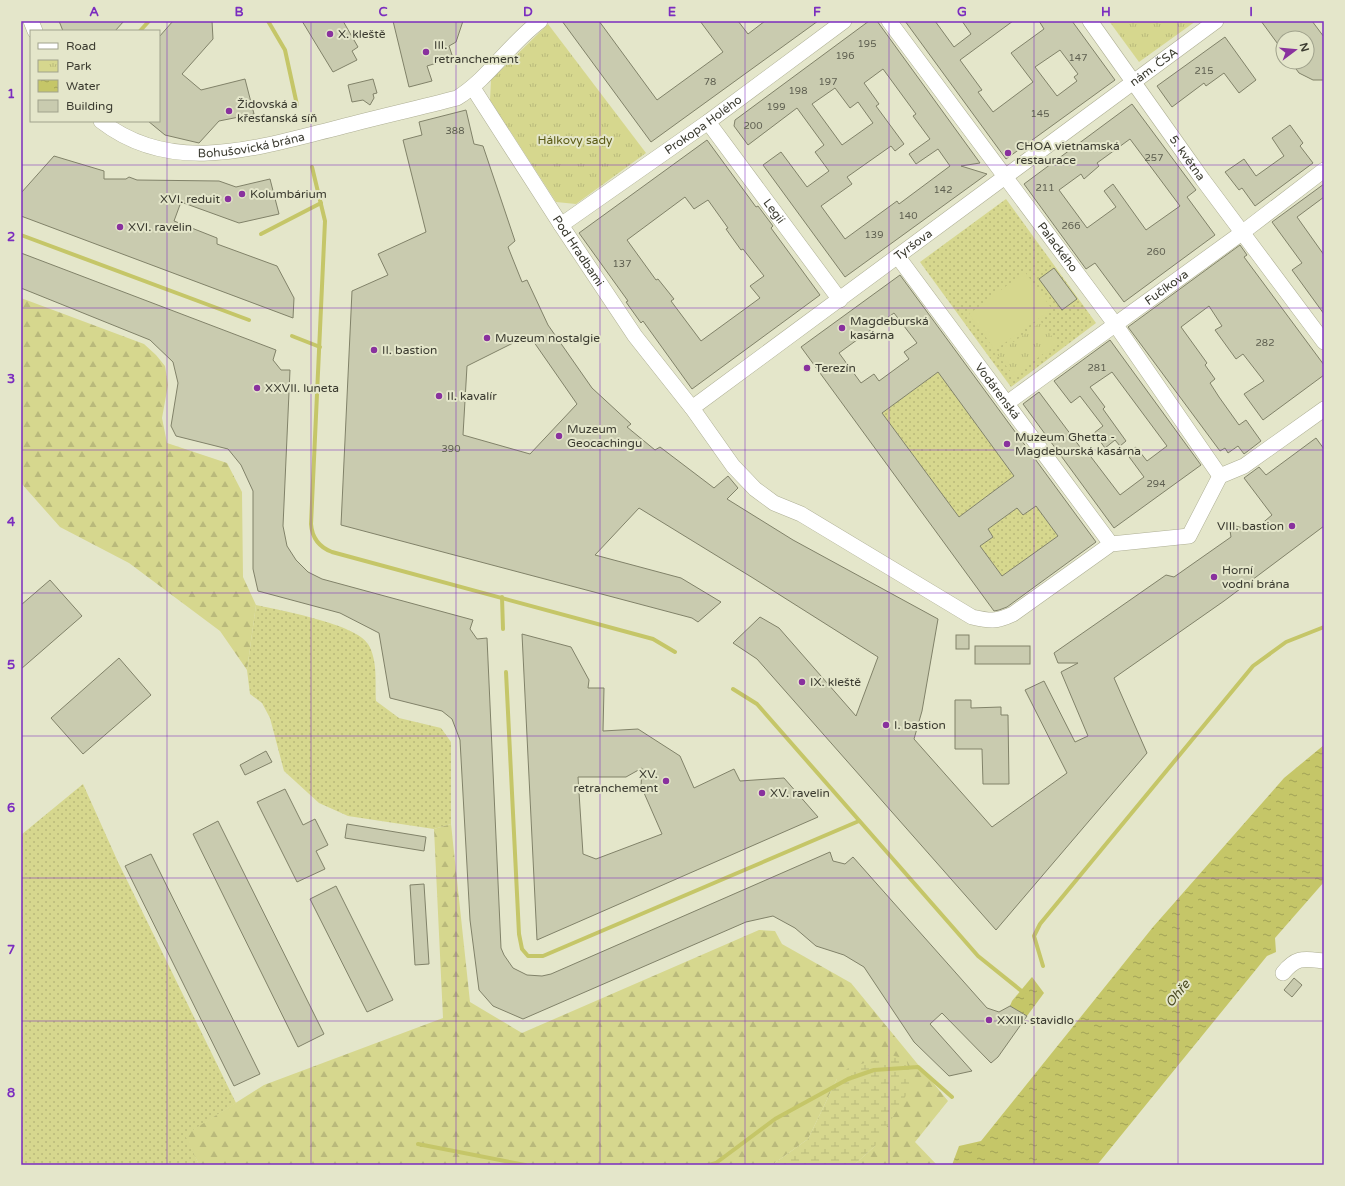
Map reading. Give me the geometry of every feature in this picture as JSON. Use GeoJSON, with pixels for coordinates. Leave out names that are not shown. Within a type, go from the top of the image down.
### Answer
{"type":"FeatureCollection","features":[{"type":"Feature","properties":{"kind":"street","name":"Bohušovická brána"},"geometry":{"type":"LineString","coordinates":[[102,122],[111,129],[142,144],[170,152],[198,154],[248,150],[457,98],[473,88],[529,26],[540,21]]}},
{"type":"Feature","properties":{"kind":"street","name":"Prokopa Holého"},"geometry":{"type":"LineString","coordinates":[[561,225],[708,122],[844,21]]}},
{"type":"Feature","properties":{"kind":"street","name":"Palackého"},"geometry":{"type":"LineString","coordinates":[[889,21],[1115,324],[1220,476]]}},
{"type":"Feature","properties":{"kind":"street","name":"nám. ČSA"},"geometry":{"type":"LineString","coordinates":[[1090,21],[1134,83],[1216,21]]}},
{"type":"Feature","properties":{"kind":"street","name":"Tyršova"},"geometry":{"type":"LineString","coordinates":[[692,408],[840,300],[1005,176],[1134,83]]}},
{"type":"Feature","properties":{"kind":"street","name":"5. května"},"geometry":{"type":"LineString","coordinates":[[1134,83],[1243,232]]}},
{"type":"Feature","properties":{"kind":"street","name":"Pod Hradbami"},"geometry":{"type":"LineString","coordinates":[[473,88],[561,225],[635,336],[692,408],[733,466],[755,489],[774,503],[801,514],[972,617],[986,620],[999,621],[1013,614],[1111,544]]}},
{"type":"Feature","properties":{"kind":"street","name":"Legií"},"geometry":{"type":"LineString","coordinates":[[708,122],[840,300]]}},
{"type":"Feature","properties":{"kind":"street","name":"Fučíkova"},"geometry":{"type":"LineString","coordinates":[[1007,403],[1243,232],[1324,170]]}},
{"type":"Feature","properties":{"kind":"street"},"geometry":{"type":"LineString","coordinates":[[1243,232],[1324,342]]}},
{"type":"Feature","properties":{"kind":"street","name":"Vodárenská"},"geometry":{"type":"LineString","coordinates":[[898,257],[1111,544]]}},
{"type":"Feature","properties":{"kind":"street"},"geometry":{"type":"LineString","coordinates":[[1111,544],[1189,536],[1220,476],[1244,466],[1324,408]]}},
{"type":"Feature","properties":{"kind":"street"},"geometry":{"type":"LineString","coordinates":[[1283,973],[1291,963],[1301,959],[1324,961]]}},
{"type":"Feature","properties":{"kind":"green space"},"geometry":{"type":"Polygon","coordinates":[[[1109,21],[1196,21],[1139,62],[1109,21]]]}},
{"type":"Feature","properties":{"kind":"green space","name":"Hálkovy sady"},"geometry":{"type":"Polygon","coordinates":[[[548,24],[646,153],[576,204],[556,202],[490,100],[491,80],[548,24]]]}},
{"type":"Feature","properties":{"kind":"green space"},"geometry":{"type":"Polygon","coordinates":[[[1006,199],[1096,323],[1011,387],[920,262],[1006,199]]]}},
{"type":"Feature","properties":{"kind":"green space"},"geometry":{"type":"Polygon","coordinates":[[[1025,272],[1052,309],[995,350],[969,314],[1025,272]]]}},
{"type":"Feature","properties":{"kind":"green space"},"geometry":{"type":"Polygon","coordinates":[[[21,298],[144,344],[165,366],[168,385],[162,418],[167,443],[227,463],[242,492],[243,577],[256,605],[247,670],[220,631],[129,563],[60,527],[21,483],[21,298]]]}},
{"type":"Feature","properties":{"kind":"green space"},"geometry":{"type":"Polygon","coordinates":[[[1041,322],[1057,343],[1014,376],[997,354],[1041,322]]]}},
{"type":"Feature","properties":{"kind":"green space"},"geometry":{"type":"Polygon","coordinates":[[[938,372],[1014,476],[959,517],[882,413],[938,372]]]}},
{"type":"Feature","properties":{"kind":"green space"},"geometry":{"type":"Polygon","coordinates":[[[1036,506],[1058,536],[1002,576],[980,546],[993,537],[988,529],[1017,508],[1023,515],[1036,506]]]}},
{"type":"Feature","properties":{"kind":"green space"},"geometry":{"type":"Polygon","coordinates":[[[256,605],[298,614],[333,624],[349,630],[361,637],[368,644],[375,664],[376,701],[399,718],[441,728],[451,742],[451,824],[434,829],[348,816],[319,803],[284,771],[270,718],[262,703],[250,694],[247,670],[256,605]]]}},
{"type":"Feature","properties":{"kind":"green space"},"geometry":{"type":"Polygon","coordinates":[[[83,784],[118,862],[236,1103],[186,1135],[199,1165],[21,1165],[21,835],[83,784]]]}},
{"type":"Feature","properties":{"kind":"green space"},"geometry":{"type":"Polygon","coordinates":[[[451,824],[470,1002],[522,1033],[759,930],[775,931],[782,944],[851,983],[948,1101],[915,1142],[937,1165],[854,1165],[875,1146],[837,1079],[808,1139],[772,1165],[199,1165],[185,1135],[264,1085],[443,1018],[434,829],[451,824]]]}},
{"type":"Feature","properties":{"kind":"green space"},"geometry":{"type":"Polygon","coordinates":[[[891,1055],[906,1059],[913,1084],[875,1146],[854,1165],[772,1165],[808,1139],[837,1079],[848,1068],[891,1055]]]}},
{"type":"Feature","properties":{"kind":"water","name":"Ohře"},"geometry":{"type":"Polygon","coordinates":[[[1324,745],[1324,882],[1275,938],[1276,952],[1267,956],[1097,1165],[952,1165],[959,1146],[981,1141],[1153,927],[1284,778],[1324,745]]]}},
{"type":"Feature","properties":{"kind":"water"},"geometry":{"type":"Polygon","coordinates":[[[1032,977],[1044,993],[1027,1016],[1010,1006],[1012,1001],[1032,977]]]}},
{"type":"Feature","properties":{"kind":"building"},"geometry":{"type":"Polygon","coordinates":[[[59,21],[124,21],[116,30],[63,30],[59,21]]]}},
{"type":"Feature","properties":{"kind":"building"},"geometry":{"type":"Polygon","coordinates":[[[173,21],[212,21],[213,39],[182,74],[201,90],[245,79],[254,114],[219,121],[199,143],[165,135],[149,122],[160,122],[160,36],[173,21]]]}},
{"type":"Feature","properties":{"kind":"building","name":"X. kleště"},"geometry":{"type":"Polygon","coordinates":[[[302,21],[343,21],[358,47],[352,51],[357,60],[333,72],[302,21]]]}},
{"type":"Feature","properties":{"kind":"building","name":"III. retranchement"},"geometry":{"type":"Polygon","coordinates":[[[393,21],[463,21],[456,42],[449,46],[453,58],[427,66],[432,81],[409,87],[393,21]]]}},
{"type":"Feature","properties":{"kind":"building"},"geometry":{"type":"Polygon","coordinates":[[[562,21],[599,21],[657,100],[723,52],[700,21],[738,21],[748,34],[765,21],[818,21],[651,142],[562,21]]]}},
{"type":"Feature","properties":{"kind":"building"},"geometry":{"type":"Polygon","coordinates":[[[869,21],[877,21],[980,163],[961,166],[987,174],[845,277],[763,165],[781,152],[807,187],[829,171],[815,152],[824,145],[797,108],[748,145],[734,126],[735,120],[869,21]],[[883,69],[864,83],[879,104],[876,106],[904,144],[895,151],[891,146],[847,177],[852,184],[821,206],[845,239],[897,201],[899,204],[950,166],[938,149],[916,164],[909,154],[930,139],[913,116],[916,114],[883,69]],[[835,88],[812,104],[842,145],[873,123],[858,102],[850,108],[835,88]]]}},
{"type":"Feature","properties":{"kind":"building"},"geometry":{"type":"Polygon","coordinates":[[[905,21],[935,21],[954,47],[971,34],[962,21],[1013,21],[960,60],[982,90],[978,92],[993,112],[1033,82],[1011,53],[1044,29],[1039,21],[1072,21],[1115,80],[1006,159],[905,21]],[[1060,50],[1035,67],[1057,96],[1077,81],[1074,77],[1078,74],[1060,50]]]}},
{"type":"Feature","properties":{"kind":"building"},"geometry":{"type":"Polygon","coordinates":[[[1261,21],[1312,21],[1324,37],[1324,80],[1313,80],[1299,73],[1297,70],[1315,70],[1315,30],[1275,30],[1275,40],[1261,21]]]}},
{"type":"Feature","properties":{"kind":"building"},"geometry":{"type":"Polygon","coordinates":[[[1225,37],[1256,80],[1239,93],[1224,73],[1206,86],[1204,83],[1172,107],[1157,86],[1225,37]]]}},
{"type":"Feature","properties":{"kind":"building"},"geometry":{"type":"Polygon","coordinates":[[[373,79],[377,93],[373,94],[374,98],[370,105],[363,100],[352,102],[348,85],[373,79]]]}},
{"type":"Feature","properties":{"kind":"building"},"geometry":{"type":"Polygon","coordinates":[[[1132,104],[1196,190],[1187,197],[1215,235],[1124,302],[1095,263],[1086,269],[1024,184],[1132,104]],[[1130,139],[1097,163],[1099,166],[1084,179],[1081,174],[1059,190],[1087,228],[1116,207],[1104,191],[1113,184],[1146,230],[1180,206],[1130,139]]]}},
{"type":"Feature","properties":{"kind":"building"},"geometry":{"type":"Polygon","coordinates":[[[466,110],[474,144],[483,146],[515,241],[508,247],[522,282],[527,280],[548,325],[592,388],[631,424],[627,427],[655,450],[660,447],[714,488],[728,476],[738,488],[727,499],[793,540],[938,619],[922,711],[914,739],[992,827],[1067,773],[1025,690],[1044,681],[1075,742],[1088,736],[1061,672],[1078,663],[1058,663],[1054,653],[1166,575],[1174,577],[1231,537],[1229,524],[1253,531],[1272,515],[1244,478],[1259,467],[1266,475],[1316,438],[1324,449],[1324,526],[1224,601],[1114,678],[1147,753],[996,930],[757,659],[733,643],[760,617],[779,628],[856,716],[878,657],[753,578],[639,508],[595,555],[681,578],[721,602],[698,622],[692,618],[341,525],[352,291],[388,275],[378,254],[426,232],[403,140],[422,135],[419,122],[466,110]],[[529,335],[467,366],[463,435],[530,454],[577,404],[529,335]]]}},
{"type":"Feature","properties":{"kind":"building"},"geometry":{"type":"Polygon","coordinates":[[[1290,125],[1303,143],[1300,146],[1313,163],[1255,206],[1242,188],[1239,190],[1225,172],[1244,159],[1256,176],[1284,156],[1272,138],[1290,125]]]}},
{"type":"Feature","properties":{"kind":"building"},"geometry":{"type":"Polygon","coordinates":[[[707,140],[756,207],[758,206],[773,226],[771,228],[820,295],[692,389],[643,321],[641,323],[626,302],[628,301],[579,233],[707,140]],[[685,197],[627,240],[656,280],[658,279],[674,299],[671,301],[701,341],[760,298],[750,286],[764,276],[743,249],[741,250],[726,229],[728,228],[708,200],[694,209],[685,197]]]}},
{"type":"Feature","properties":{"kind":"building","name":"XVI. ravelin"},"geometry":{"type":"Polygon","coordinates":[[[54,156],[104,171],[104,179],[126,179],[129,177],[137,180],[219,181],[236,187],[270,179],[279,214],[239,223],[181,202],[174,221],[217,238],[217,244],[277,266],[294,298],[293,318],[21,216],[21,193],[54,156]]]}},
{"type":"Feature","properties":{"kind":"building"},"geometry":{"type":"Polygon","coordinates":[[[1324,184],[1324,197],[1297,217],[1324,255],[1324,314],[1292,270],[1302,263],[1272,222],[1324,184]]]}},
{"type":"Feature","properties":{"kind":"building"},"geometry":{"type":"Polygon","coordinates":[[[1240,245],[1247,255],[1244,257],[1324,365],[1324,375],[1263,420],[1244,394],[1264,381],[1243,354],[1236,359],[1215,330],[1222,326],[1209,306],[1181,327],[1207,363],[1205,365],[1215,379],[1210,383],[1219,397],[1239,425],[1246,420],[1261,441],[1244,454],[1238,446],[1228,453],[1225,448],[1220,451],[1128,327],[1240,245]]]}},
{"type":"Feature","properties":{"kind":"building"},"geometry":{"type":"Polygon","coordinates":[[[21,253],[276,350],[273,360],[281,370],[290,370],[283,526],[287,546],[296,560],[308,572],[322,579],[473,620],[470,629],[477,639],[487,638],[501,948],[513,968],[527,975],[542,976],[551,974],[830,852],[833,861],[845,864],[853,857],[987,1008],[999,1012],[1010,1006],[1027,1016],[998,1057],[991,1063],[942,1013],[930,1024],[972,1071],[949,1076],[914,1042],[864,967],[844,955],[816,946],[795,928],[773,916],[746,922],[523,1019],[493,1006],[479,990],[470,920],[460,740],[452,719],[442,711],[390,698],[379,633],[340,613],[258,591],[253,569],[253,491],[241,465],[228,449],[176,436],[171,426],[178,383],[173,362],[150,340],[21,288],[21,253]]]}},
{"type":"Feature","properties":{"kind":"building"},"geometry":{"type":"Polygon","coordinates":[[[1054,268],[1077,299],[1062,310],[1039,279],[1054,268]]]}},
{"type":"Feature","properties":{"kind":"building","name":"Muzeum Ghetta - Magdeburská kasárna"},"geometry":{"type":"Polygon","coordinates":[[[900,275],[1096,542],[1007,607],[994,611],[801,347],[900,275]],[[894,313],[839,353],[861,383],[874,374],[879,381],[909,359],[904,352],[917,343],[894,313]],[[938,372],[882,413],[959,517],[1014,476],[938,372]],[[1036,506],[1023,515],[1017,508],[988,529],[993,537],[980,546],[1002,576],[1058,536],[1036,506]]]}},
{"type":"Feature","properties":{"kind":"building"},"geometry":{"type":"Polygon","coordinates":[[[1110,340],[1201,465],[1114,528],[1023,404],[1039,392],[1086,455],[1088,453],[1120,495],[1144,477],[1127,454],[1136,447],[1147,461],[1167,446],[1112,372],[1090,387],[1105,407],[1103,409],[1126,441],[1120,446],[1115,440],[1105,448],[1094,433],[1103,426],[1080,396],[1071,403],[1054,381],[1110,340]]]}},
{"type":"Feature","properties":{"kind":"building"},"geometry":{"type":"Polygon","coordinates":[[[50,580],[82,616],[21,669],[21,605],[50,580]]]}},
{"type":"Feature","properties":{"kind":"building","name":"XV. ravelin"},"geometry":{"type":"Polygon","coordinates":[[[522,634],[571,647],[589,680],[588,688],[604,688],[603,731],[638,729],[680,756],[694,788],[734,769],[740,781],[784,778],[818,817],[537,940],[522,634]],[[642,768],[626,777],[578,777],[583,854],[596,859],[662,834],[641,786],[642,768]]]}},
{"type":"Feature","properties":{"kind":"building"},"geometry":{"type":"Polygon","coordinates":[[[956,635],[969,635],[969,649],[956,649],[956,635]]]}},
{"type":"Feature","properties":{"kind":"building"},"geometry":{"type":"Polygon","coordinates":[[[975,646],[1030,646],[1030,664],[975,664],[975,646]]]}},
{"type":"Feature","properties":{"kind":"building"},"geometry":{"type":"Polygon","coordinates":[[[119,658],[151,695],[83,754],[51,718],[119,658]]]}},
{"type":"Feature","properties":{"kind":"building"},"geometry":{"type":"Polygon","coordinates":[[[955,700],[971,700],[971,708],[1001,707],[1001,715],[1008,715],[1009,784],[983,784],[982,749],[955,749],[955,700]]]}},
{"type":"Feature","properties":{"kind":"building"},"geometry":{"type":"Polygon","coordinates":[[[266,751],[272,762],[245,775],[240,765],[266,751]]]}},
{"type":"Feature","properties":{"kind":"building"},"geometry":{"type":"Polygon","coordinates":[[[285,789],[303,825],[315,819],[328,845],[316,851],[325,869],[297,882],[257,802],[285,789]]]}},
{"type":"Feature","properties":{"kind":"building"},"geometry":{"type":"Polygon","coordinates":[[[218,821],[324,1034],[298,1047],[193,834],[218,821]]]}},
{"type":"Feature","properties":{"kind":"building"},"geometry":{"type":"Polygon","coordinates":[[[347,824],[426,837],[424,851],[345,838],[347,824]]]}},
{"type":"Feature","properties":{"kind":"building"},"geometry":{"type":"Polygon","coordinates":[[[151,854],[260,1074],[234,1086],[125,866],[151,854]]]}},
{"type":"Feature","properties":{"kind":"building"},"geometry":{"type":"Polygon","coordinates":[[[424,884],[429,964],[415,965],[410,885],[424,884]]]}},
{"type":"Feature","properties":{"kind":"building"},"geometry":{"type":"Polygon","coordinates":[[[336,886],[393,1000],[367,1012],[310,899],[336,886]]]}},
{"type":"Feature","properties":{"kind":"building"},"geometry":{"type":"Polygon","coordinates":[[[1294,978],[1302,985],[1292,997],[1284,990],[1294,978]]]}},
{"type":"Feature","properties":{"kind":"waterway"},"geometry":{"type":"LineString","coordinates":[[141,30],[149,21]]}},
{"type":"Feature","properties":{"kind":"waterway"},"geometry":{"type":"LineString","coordinates":[[268,21],[285,50],[297,105]]}},
{"type":"Feature","properties":{"kind":"waterway"},"geometry":{"type":"LineString","coordinates":[[312,167],[325,221],[311,524],[313,534],[317,541],[320,545],[332,552],[653,639],[675,652]]}},
{"type":"Feature","properties":{"kind":"waterway"},"geometry":{"type":"LineString","coordinates":[[261,234],[321,203]]}},
{"type":"Feature","properties":{"kind":"waterway"},"geometry":{"type":"LineString","coordinates":[[21,235],[249,320]]}},
{"type":"Feature","properties":{"kind":"waterway"},"geometry":{"type":"LineString","coordinates":[[292,336],[320,347]]}},
{"type":"Feature","properties":{"kind":"waterway"},"geometry":{"type":"LineString","coordinates":[[502,597],[503,629]]}},
{"type":"Feature","properties":{"kind":"waterway"},"geometry":{"type":"LineString","coordinates":[[1043,966],[1034,936],[1040,924],[1253,666],[1286,642],[1324,627]]}},
{"type":"Feature","properties":{"kind":"waterway"},"geometry":{"type":"LineString","coordinates":[[506,672],[519,934],[522,949],[528,956],[543,956],[859,821]]}},
{"type":"Feature","properties":{"kind":"waterway"},"geometry":{"type":"LineString","coordinates":[[733,689],[757,704],[978,956],[1024,993]]}},
{"type":"Feature","properties":{"kind":"waterway"},"geometry":{"type":"LineString","coordinates":[[709,1165],[716,1163],[775,1119],[848,1079],[874,1070],[918,1067],[952,1097]]}},
{"type":"Feature","properties":{"kind":"waterway"},"geometry":{"type":"LineString","coordinates":[[418,1144],[525,1165]]}},
{"type":"Feature","properties":{"kind":"place","name":"X. kleště"},"geometry":{"type":"Point","coordinates":[330,34]}},
{"type":"Feature","properties":{"kind":"place","name":"III. retranchement"},"geometry":{"type":"Point","coordinates":[426,52]}},
{"type":"Feature","properties":{"kind":"place","name":"Židovská a křesťanská síň"},"geometry":{"type":"Point","coordinates":[229,111]}},
{"type":"Feature","properties":{"kind":"place","name":"CHOA vietnamská restaurace"},"geometry":{"type":"Point","coordinates":[1008,153]}},
{"type":"Feature","properties":{"kind":"place","name":"Kolumbárium"},"geometry":{"type":"Point","coordinates":[242,194]}},
{"type":"Feature","properties":{"kind":"place","name":"XVI. reduit"},"geometry":{"type":"Point","coordinates":[228,199]}},
{"type":"Feature","properties":{"kind":"place","name":"XVI. ravelin"},"geometry":{"type":"Point","coordinates":[120,227]}},
{"type":"Feature","properties":{"kind":"place","name":"Magdeburská kasárna"},"geometry":{"type":"Point","coordinates":[842,328]}},
{"type":"Feature","properties":{"kind":"place","name":"Muzeum nostalgie"},"geometry":{"type":"Point","coordinates":[487,338]}},
{"type":"Feature","properties":{"kind":"place","name":"II. bastion"},"geometry":{"type":"Point","coordinates":[374,350]}},
{"type":"Feature","properties":{"kind":"place","name":"Terezín"},"geometry":{"type":"Point","coordinates":[807,368]}},
{"type":"Feature","properties":{"kind":"place","name":"XXVII. luneta"},"geometry":{"type":"Point","coordinates":[257,388]}},
{"type":"Feature","properties":{"kind":"place","name":"II. kavalír"},"geometry":{"type":"Point","coordinates":[439,396]}},
{"type":"Feature","properties":{"kind":"place","name":"Muzeum Geocachingu"},"geometry":{"type":"Point","coordinates":[559,436]}},
{"type":"Feature","properties":{"kind":"place","name":"Muzeum Ghetta - Magdeburská kasárna"},"geometry":{"type":"Point","coordinates":[1007,444]}},
{"type":"Feature","properties":{"kind":"place","name":"VIII. bastion"},"geometry":{"type":"Point","coordinates":[1292,526]}},
{"type":"Feature","properties":{"kind":"place","name":"Horní vodní brána"},"geometry":{"type":"Point","coordinates":[1214,577]}},
{"type":"Feature","properties":{"kind":"place","name":"IX. kleště"},"geometry":{"type":"Point","coordinates":[802,682]}},
{"type":"Feature","properties":{"kind":"place","name":"I. bastion"},"geometry":{"type":"Point","coordinates":[886,725]}},
{"type":"Feature","properties":{"kind":"place","name":"XV. retranchement"},"geometry":{"type":"Point","coordinates":[666,781]}},
{"type":"Feature","properties":{"kind":"place","name":"XV. ravelin"},"geometry":{"type":"Point","coordinates":[762,793]}},
{"type":"Feature","properties":{"kind":"place","name":"XXIII. stavidlo"},"geometry":{"type":"Point","coordinates":[989,1020]}}]}
